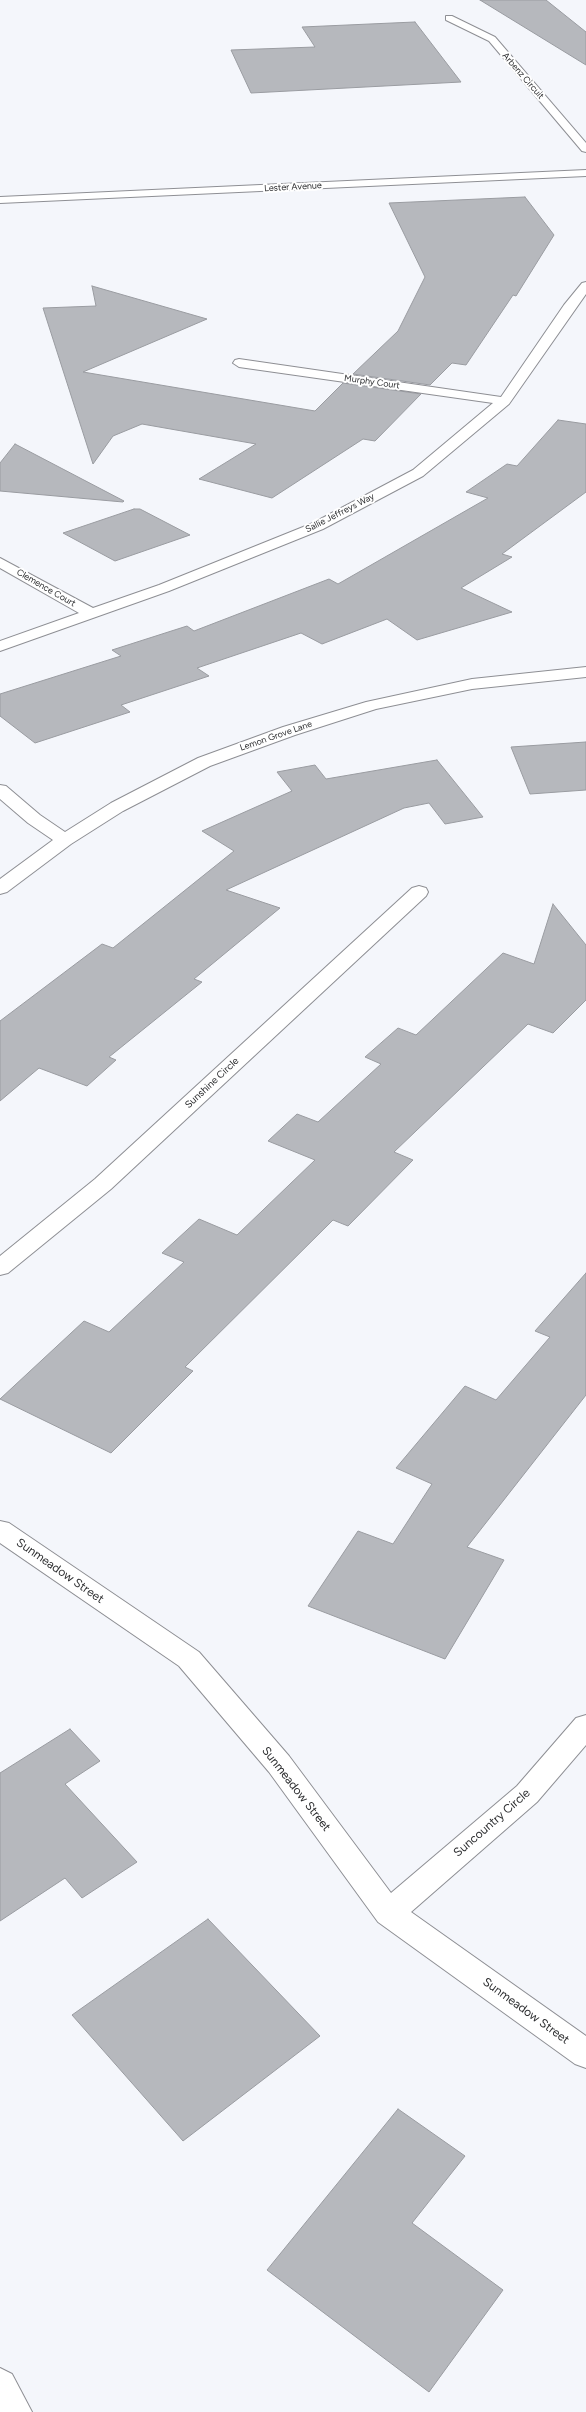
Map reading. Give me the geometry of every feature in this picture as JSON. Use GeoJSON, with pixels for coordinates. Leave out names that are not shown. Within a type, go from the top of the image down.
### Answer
{"type":"FeatureCollection","features":[{"type":"Feature","properties":{"kind":"street","name":"Arbenz Circuit"},"geometry":{"type":"LineString","coordinates":[[449,18],[492,39],[586,149]]}},
{"type":"Feature","properties":{"kind":"street","name":"Lester Avenue"},"geometry":{"type":"LineString","coordinates":[[0,200],[586,173]]}},
{"type":"Feature","properties":{"kind":"street","name":"Sallie Jeffreys Way"},"geometry":{"type":"LineString","coordinates":[[0,646],[164,588],[318,526],[418,473],[504,401],[568,308],[586,286]]}},
{"type":"Feature","properties":{"kind":"street","name":"Murphy Court"},"geometry":{"type":"LineString","coordinates":[[239,363],[504,401]]}},
{"type":"Feature","properties":{"kind":"street","name":"Clemence Court"},"geometry":{"type":"LineString","coordinates":[[0,562],[93,614]]}},
{"type":"Feature","properties":{"kind":"street","name":"Lemon Grove Lane"},"geometry":{"type":"LineString","coordinates":[[0,888],[65,840],[118,806],[204,762],[289,731],[372,705],[472,684],[586,672]]}},
{"type":"Feature","properties":{"kind":"street"},"geometry":{"type":"LineString","coordinates":[[0,790],[34,819],[65,840]]}},
{"type":"Feature","properties":{"kind":"street","name":"Sunshine Circle"},"geometry":{"type":"LineString","coordinates":[[0,1268],[103,1184],[419,892]]}},
{"type":"Feature","properties":{"kind":"street","name":"Sunmeadow Street"},"geometry":{"type":"LineString","coordinates":[[0,1530],[188,1659],[279,1764],[389,1913],[586,2054]]}},
{"type":"Feature","properties":{"kind":"street","name":"Suncountry Circle"},"geometry":{"type":"LineString","coordinates":[[389,1913],[527,1794],[586,1726]]}},
{"type":"Feature","properties":{"kind":"street"},"geometry":{"type":"LineString","coordinates":[[0,2386],[14,2412]]}},
{"type":"Feature","properties":{"kind":"building"},"geometry":{"type":"Polygon","coordinates":[[[480,0],[546,0],[586,32],[586,65],[480,0]]]}},
{"type":"Feature","properties":{"kind":"building"},"geometry":{"type":"Polygon","coordinates":[[[415,22],[461,82],[251,93],[231,50],[315,47],[302,27],[415,22]]]}},
{"type":"Feature","properties":{"kind":"building"},"geometry":{"type":"Polygon","coordinates":[[[525,197],[554,235],[516,296],[513,295],[466,365],[452,363],[430,385],[353,374],[398,331],[425,277],[389,203],[525,197]]]}},
{"type":"Feature","properties":{"kind":"building"},"geometry":{"type":"Polygon","coordinates":[[[92,286],[207,319],[83,372],[315,411],[343,383],[421,394],[375,441],[363,439],[272,498],[199,479],[256,444],[142,424],[113,436],[93,464],[43,308],[96,306],[92,286]]]}},
{"type":"Feature","properties":{"kind":"building"},"geometry":{"type":"Polygon","coordinates":[[[558,420],[586,424],[586,492],[502,554],[512,557],[461,588],[512,612],[417,640],[387,619],[322,644],[301,633],[197,668],[209,676],[121,705],[130,712],[35,743],[0,716],[0,694],[121,656],[112,650],[187,626],[194,631],[329,579],[338,584],[488,498],[466,492],[507,464],[517,466],[558,420]]]}},
{"type":"Feature","properties":{"kind":"building"},"geometry":{"type":"Polygon","coordinates":[[[15,444],[124,501],[0,491],[0,463],[15,444]]]}},
{"type":"Feature","properties":{"kind":"building"},"geometry":{"type":"Polygon","coordinates":[[[134,509],[140,509],[190,535],[115,561],[63,533],[134,509]]]}},
{"type":"Feature","properties":{"kind":"building"},"geometry":{"type":"Polygon","coordinates":[[[586,742],[586,790],[530,794],[511,747],[586,742]]]}},
{"type":"Feature","properties":{"kind":"building"},"geometry":{"type":"Polygon","coordinates":[[[437,760],[483,817],[445,824],[429,803],[404,808],[226,890],[280,908],[194,979],[202,982],[109,1057],[116,1060],[87,1086],[39,1068],[0,1101],[0,1021],[102,944],[113,948],[234,851],[202,831],[292,791],[277,772],[315,765],[326,779],[437,760]]]}},
{"type":"Feature","properties":{"kind":"building"},"geometry":{"type":"Polygon","coordinates":[[[553,904],[586,945],[586,1000],[553,1033],[528,1024],[394,1152],[413,1160],[348,1226],[333,1220],[185,1367],[193,1371],[111,1453],[0,1399],[84,1321],[109,1332],[184,1262],[162,1253],[199,1219],[237,1235],[315,1160],[268,1141],[297,1114],[318,1122],[381,1064],[365,1057],[398,1028],[416,1035],[503,953],[534,964],[553,904]]]}},
{"type":"Feature","properties":{"kind":"building"},"geometry":{"type":"Polygon","coordinates":[[[586,1273],[586,1395],[467,1547],[504,1560],[445,1659],[308,1606],[358,1531],[393,1544],[432,1484],[396,1468],[465,1386],[496,1400],[550,1337],[535,1331],[586,1273]]]}},
{"type":"Feature","properties":{"kind":"building"},"geometry":{"type":"Polygon","coordinates":[[[70,1729],[100,1761],[65,1784],[137,1862],[82,1898],[65,1878],[0,1921],[0,1773],[70,1729]]]}},
{"type":"Feature","properties":{"kind":"building"},"geometry":{"type":"Polygon","coordinates":[[[208,1919],[320,2036],[183,2141],[72,2015],[208,1919]]]}},
{"type":"Feature","properties":{"kind":"building"},"geometry":{"type":"Polygon","coordinates":[[[398,2109],[465,2156],[412,2223],[503,2290],[429,2392],[267,2270],[398,2109]]]}}]}
